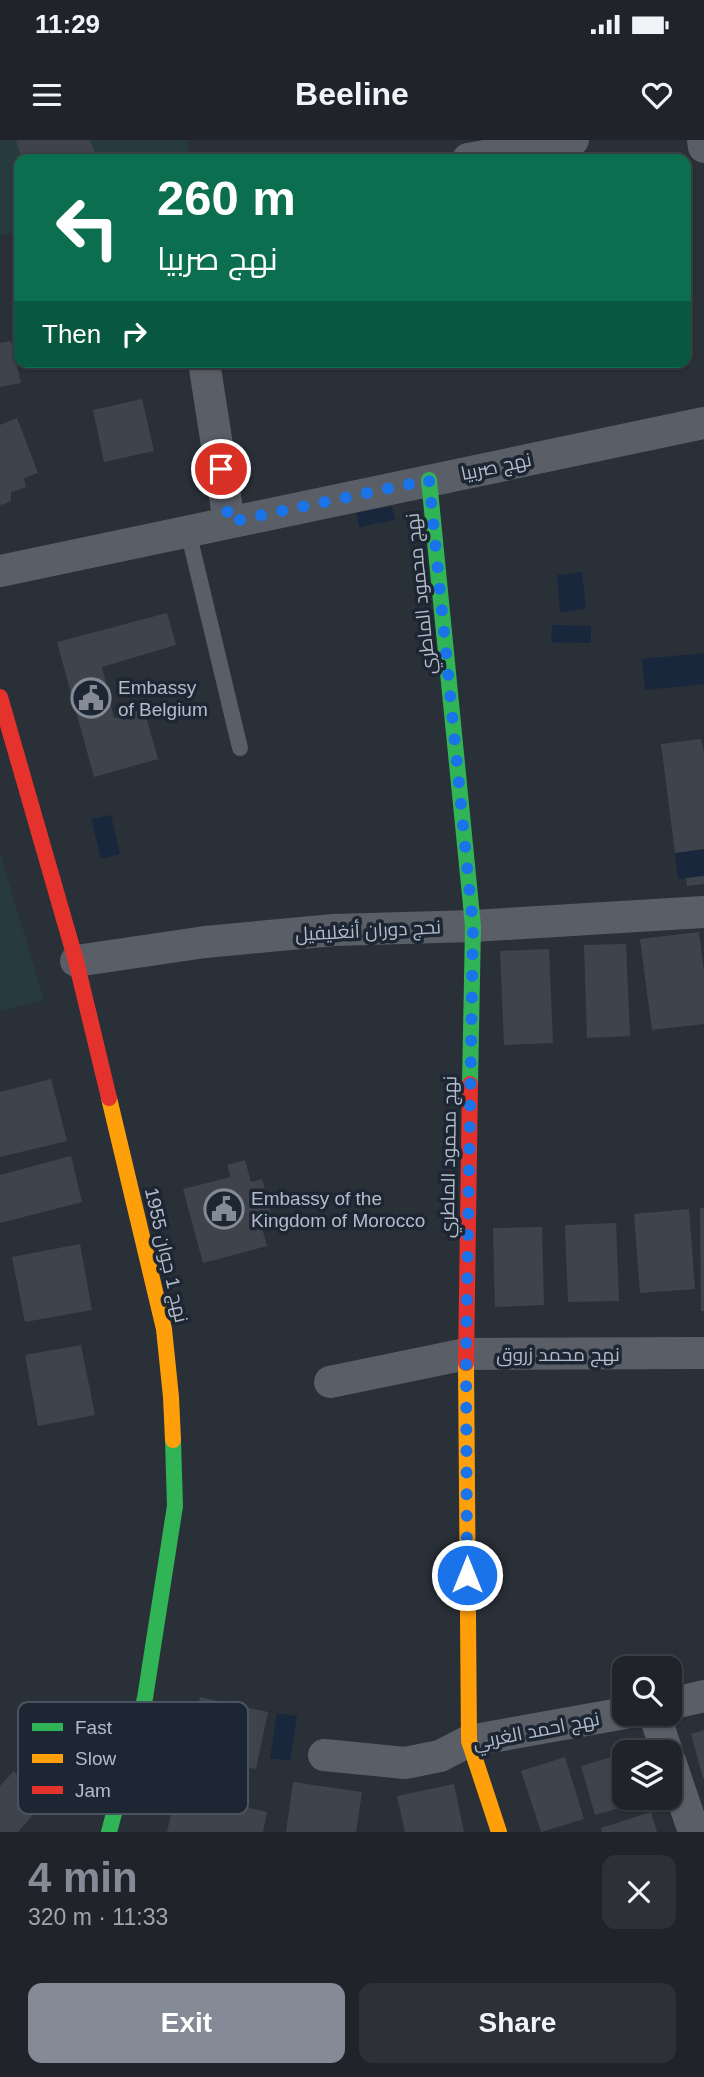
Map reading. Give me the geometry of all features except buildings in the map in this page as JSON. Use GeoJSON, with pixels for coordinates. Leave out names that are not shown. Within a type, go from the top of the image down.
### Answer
{"type":"FeatureCollection","features":[{"type":"Feature","properties":{"kind":"street"},"geometry":{"type":"LineString","coordinates":[[496,154],[573,140]]}},
{"type":"Feature","properties":{"kind":"street"},"geometry":{"type":"LineString","coordinates":[[703,140],[704,147]]}},
{"type":"Feature","properties":{"kind":"street"},"geometry":{"type":"LineString","coordinates":[[205,368],[229,522]]}},
{"type":"Feature","properties":{"kind":"street","name":"نهج صربيا"},"geometry":{"type":"LineString","coordinates":[[0,571],[704,423]]}},
{"type":"Feature","properties":{"kind":"street","name":"نهج محمود الماطري"},"geometry":{"type":"LineString","coordinates":[[429,480],[473,926],[466,1354],[469,1741],[499,1832]]}},
{"type":"Feature","properties":{"kind":"street","name":"نهج 1 جوان 1955"},"geometry":{"type":"LineString","coordinates":[[0,697],[75,961],[164,1329],[171,1397],[174,1506],[144,1702]]}},
{"type":"Feature","properties":{"kind":"street","name":"نحج دوران أنغليفيل"},"geometry":{"type":"LineString","coordinates":[[75,961],[205,942],[334,930],[473,926],[704,912]]}},
{"type":"Feature","properties":{"kind":"street","name":"نهج محمد زروق"},"geometry":{"type":"LineString","coordinates":[[330,1382],[466,1354],[704,1353]]}},
{"type":"Feature","properties":{"kind":"street"},"geometry":{"type":"LineString","coordinates":[[682,1701],[704,1696]]}},
{"type":"Feature","properties":{"kind":"street","name":"نهج احمد الغربي"},"geometry":{"type":"LineString","coordinates":[[324,1755],[405,1763],[440,1756],[469,1741],[612,1715]]}},
{"type":"Feature","properties":{"kind":"street"},"geometry":{"type":"LineString","coordinates":[[682,1796],[694,1832]]}},
{"type":"Feature","properties":{"kind":"street","name":"نهج 1 جوان 1955"},"geometry":{"type":"LineString","coordinates":[[109,1832],[114,1814]]}},
{"type":"Feature","properties":{"kind":"lane"},"geometry":{"type":"LineString","coordinates":[[188,531],[240,748]]}},
{"type":"Feature","properties":{"kind":"green space"},"geometry":{"type":"Polygon","coordinates":[[[0,140],[187,140],[190,154],[14,154],[14,232],[0,236],[0,140]]]}},
{"type":"Feature","properties":{"kind":"green space"},"geometry":{"type":"Polygon","coordinates":[[[0,853],[44,1000],[0,1011],[0,853]]]}},
{"type":"Feature","properties":{"kind":"water"},"geometry":{"type":"Polygon","coordinates":[[[392,506],[395,520],[359,527],[356,513],[392,506]]]}},
{"type":"Feature","properties":{"kind":"water"},"geometry":{"type":"Polygon","coordinates":[[[582,572],[586,609],[560,612],[557,575],[582,572]]]}},
{"type":"Feature","properties":{"kind":"water"},"geometry":{"type":"Polygon","coordinates":[[[552,625],[591,626],[591,643],[551,642],[552,625]]]}},
{"type":"Feature","properties":{"kind":"water"},"geometry":{"type":"Polygon","coordinates":[[[704,653],[704,684],[645,690],[642,659],[704,653]]]}},
{"type":"Feature","properties":{"kind":"water"},"geometry":{"type":"Polygon","coordinates":[[[111,815],[120,854],[101,859],[91,819],[111,815]]]}},
{"type":"Feature","properties":{"kind":"water"},"geometry":{"type":"Polygon","coordinates":[[[704,849],[704,876],[678,879],[675,853],[704,849]]]}},
{"type":"Feature","properties":{"kind":"water"},"geometry":{"type":"Polygon","coordinates":[[[277,1713],[297,1716],[290,1761],[270,1758],[277,1713]]]}},
{"type":"Feature","properties":{"kind":"traffic: fast"},"geometry":{"type":"LineString","coordinates":[[429,480],[473,926],[470,1084]]}},
{"type":"Feature","properties":{"kind":"traffic: fast"},"geometry":{"type":"LineString","coordinates":[[144,1702],[175,1506],[173,1440]]}},
{"type":"Feature","properties":{"kind":"traffic: fast"},"geometry":{"type":"LineString","coordinates":[[109,1832],[114,1814]]}},
{"type":"Feature","properties":{"kind":"traffic: slow"},"geometry":{"type":"LineString","coordinates":[[109,1098],[164,1329],[173,1440]]}},
{"type":"Feature","properties":{"kind":"traffic: slow"},"geometry":{"type":"LineString","coordinates":[[466,1363],[469,1741],[499,1832]]}},
{"type":"Feature","properties":{"kind":"traffic: jam"},"geometry":{"type":"LineString","coordinates":[[0,697],[76,961],[109,1098]]}},
{"type":"Feature","properties":{"kind":"traffic: jam"},"geometry":{"type":"LineString","coordinates":[[466,1363],[470,1084]]}},
{"type":"Feature","properties":{"kind":"place","name":"Embassy of Belgium"},"geometry":{"type":"Point","coordinates":[91,698]}},
{"type":"Feature","properties":{"kind":"place","name":"Embassy of the Kingdom of Morocco"},"geometry":{"type":"Point","coordinates":[224,1209]}},
{"type":"Feature","properties":{"kind":"route"},"geometry":{"type":"LineString","coordinates":[[221,469],[229,522],[429,480],[473,926],[466,1354],[467,1575]]}}]}
